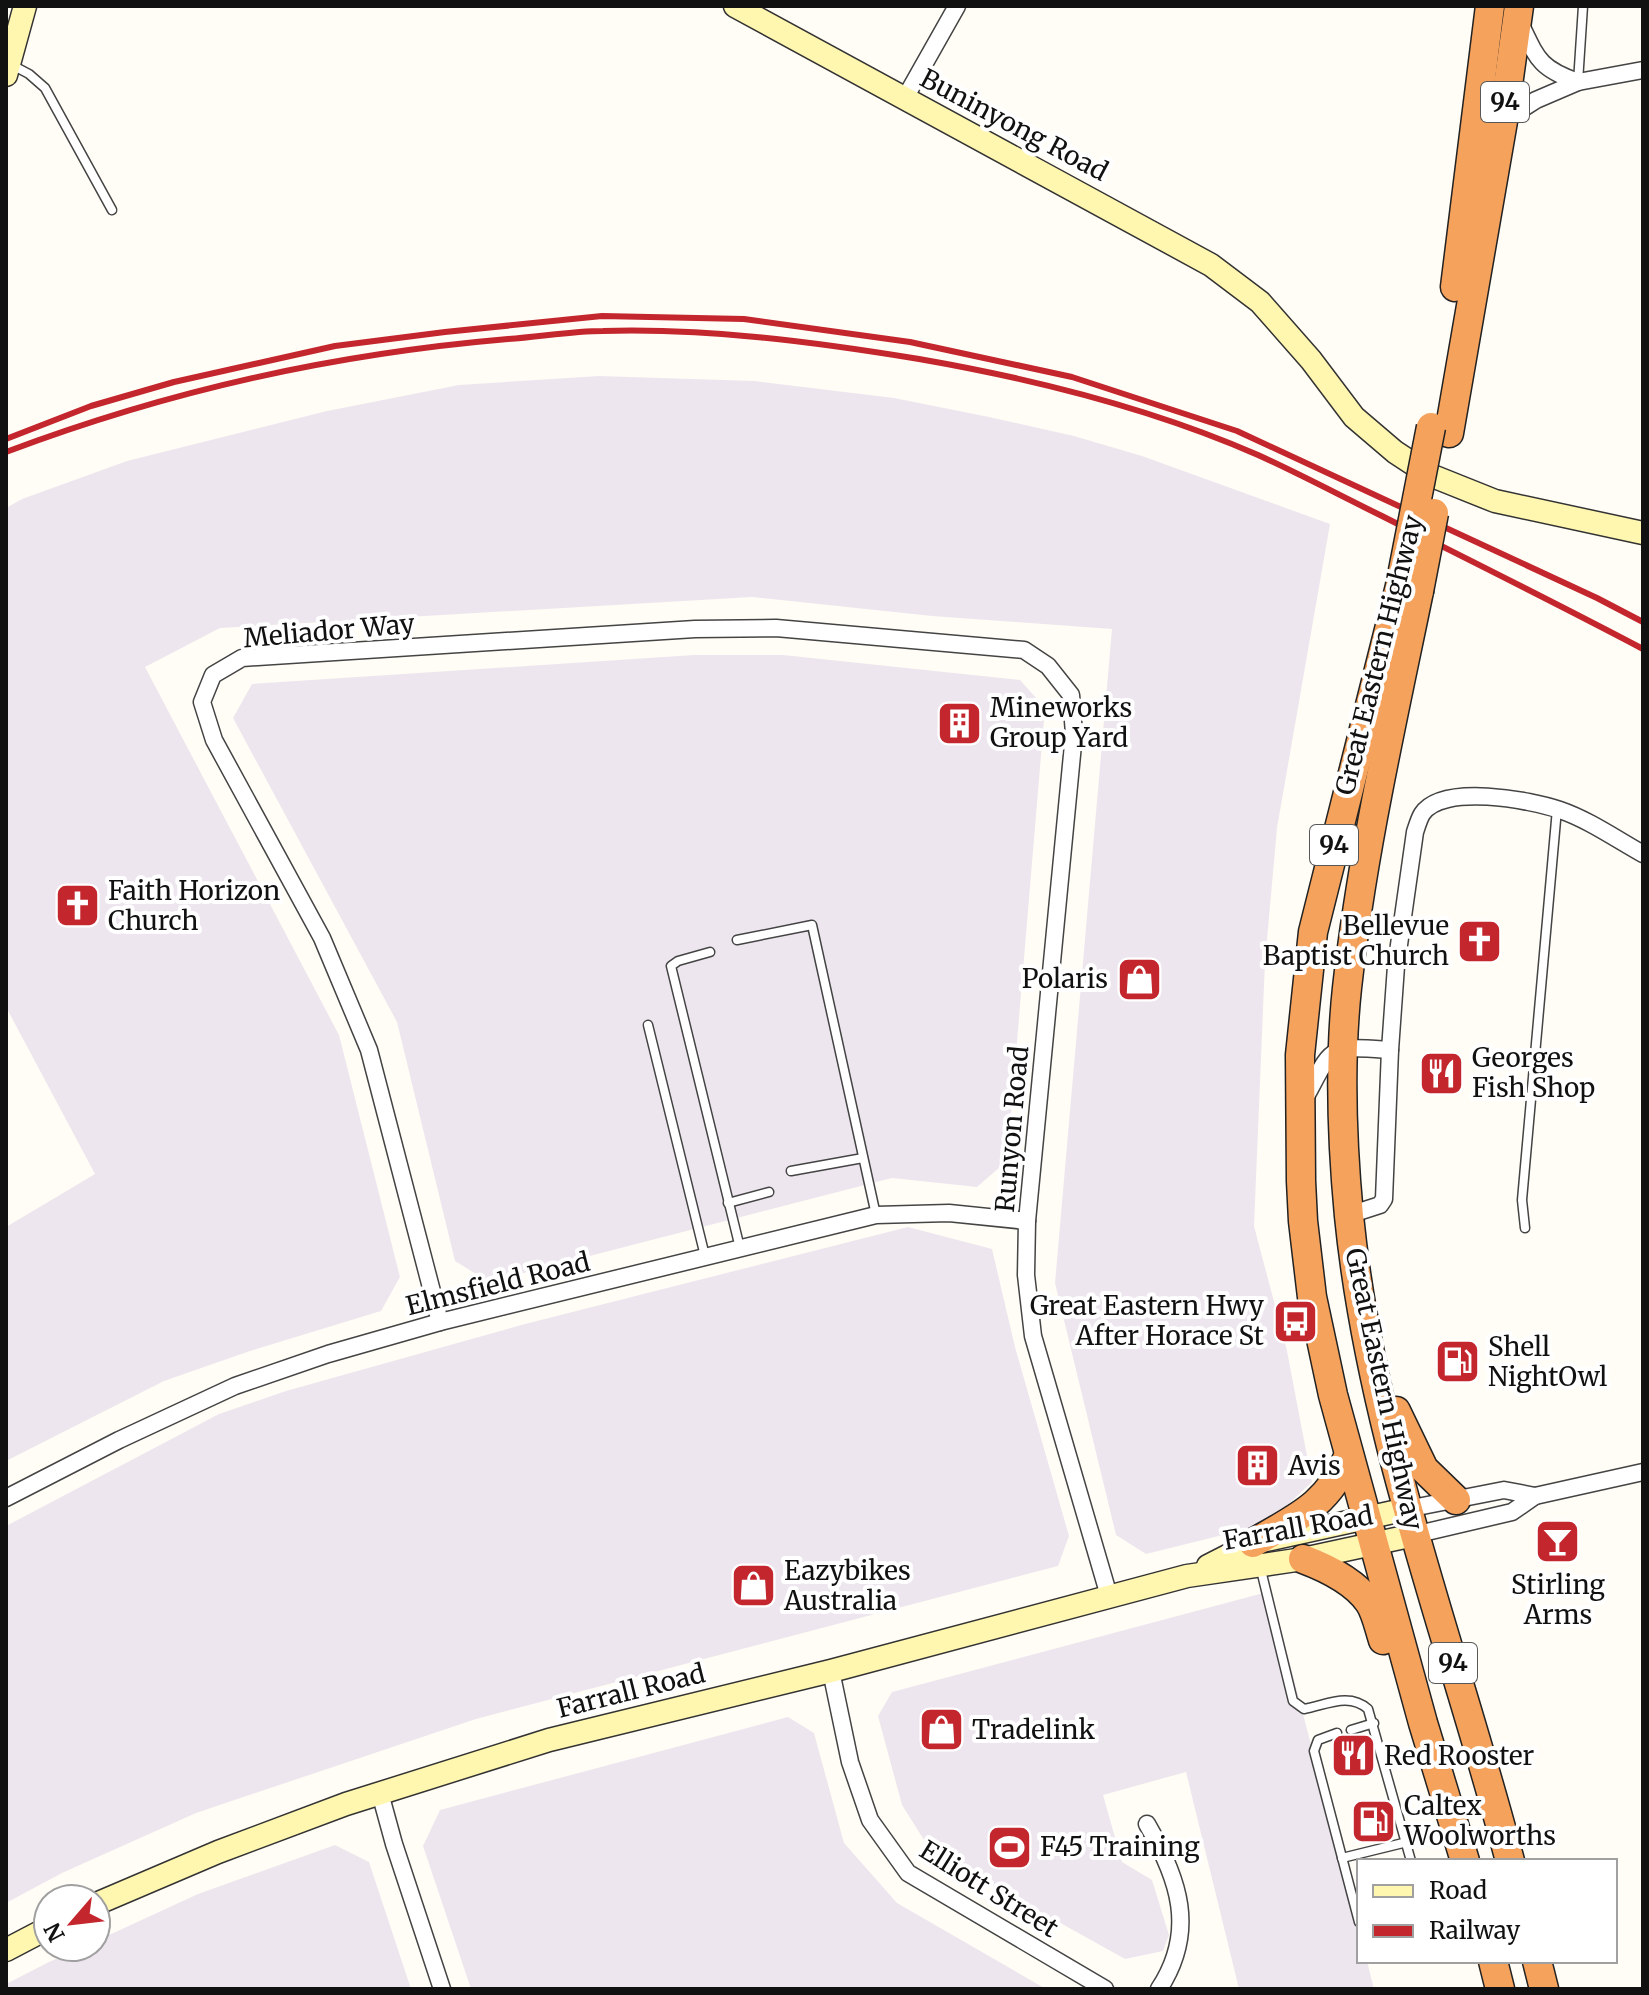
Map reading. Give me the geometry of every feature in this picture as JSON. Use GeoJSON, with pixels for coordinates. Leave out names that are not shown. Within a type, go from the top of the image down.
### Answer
{"type":"FeatureCollection","features":[{"type":"Feature","properties":{"kind":"highway","name":"Great Eastern Highway"},"geometry":{"type":"LineString","coordinates":[[1440,430],[1490,6]]}},
{"type":"Feature","properties":{"kind":"highway","name":"Great Eastern Highway"},"geometry":{"type":"LineString","coordinates":[[1509,1859],[1411,1522],[1369,1342],[1349,1215],[1344,1047],[1347,990],[1364,871],[1410,588],[1503,121],[1518,13]]}},
{"type":"Feature","properties":{"kind":"highway","name":"Great Eastern Highway"},"geometry":{"type":"LineString","coordinates":[[1410,588],[1313,932],[1305,990],[1299,1109],[1303,1221],[1312,1297],[1333,1395],[1423,1723],[1464,1859]]}},
{"type":"Feature","properties":{"kind":"highway"},"geometry":{"type":"LineString","coordinates":[[1381,1396],[1396,1411],[1424,1469],[1456,1500]]}},
{"type":"Feature","properties":{"kind":"highway"},"geometry":{"type":"LineString","coordinates":[[1257,1554],[1321,1499],[1338,1480],[1349,1455]]}},
{"type":"Feature","properties":{"kind":"highway"},"geometry":{"type":"LineString","coordinates":[[1303,1559],[1328,1569],[1370,1603],[1394,1669],[1423,1723]]}},
{"type":"Feature","properties":{"kind":"highway"},"geometry":{"type":"LineString","coordinates":[[1494,1963],[1500,1989]]}},
{"type":"Feature","properties":{"kind":"highway"},"geometry":{"type":"LineString","coordinates":[[1538,1963],[1544,1989]]}},
{"type":"Feature","properties":{"kind":"main road"},"geometry":{"type":"LineString","coordinates":[[8,70],[25,6]]}},
{"type":"Feature","properties":{"kind":"main road","name":"Buninyong Road"},"geometry":{"type":"LineString","coordinates":[[735,6],[1211,265],[1260,302],[1311,360],[1354,417],[1395,452],[1430,475],[1495,501],[1643,533]]}},
{"type":"Feature","properties":{"kind":"main road","name":"Farrall Road"},"geometry":{"type":"LineString","coordinates":[[112,1897],[218,1852],[380,1793],[549,1740],[831,1671],[1192,1575],[1257,1554],[1411,1522]]}},
{"type":"Feature","properties":{"kind":"main road","name":"Farrall Road"},"geometry":{"type":"LineString","coordinates":[[1257,1554],[1303,1559],[1371,1532]]}},
{"type":"Feature","properties":{"kind":"main road"},"geometry":{"type":"LineString","coordinates":[[6,1950],[32,1936]]}},
{"type":"Feature","properties":{"kind":"street"},"geometry":{"type":"LineString","coordinates":[[905,98],[957,6]]}},
{"type":"Feature","properties":{"kind":"street"},"geometry":{"type":"LineString","coordinates":[[1518,13],[1539,62],[1556,74],[1578,82]]}},
{"type":"Feature","properties":{"kind":"street"},"geometry":{"type":"LineString","coordinates":[[1503,121],[1536,100],[1578,82],[1643,70]]}},
{"type":"Feature","properties":{"kind":"street","name":"Meliador Way"},"geometry":{"type":"LineString","coordinates":[[440,1322],[369,1050],[322,938],[214,740],[202,702],[213,675],[242,658],[776,628],[1024,650],[1048,666]]}},
{"type":"Feature","properties":{"kind":"street","name":"Runyon Road"},"geometry":{"type":"LineString","coordinates":[[1048,666],[1071,695],[1074,734],[1027,1221],[1026,1275],[1033,1336],[1109,1596]]}},
{"type":"Feature","properties":{"kind":"street"},"geometry":{"type":"LineString","coordinates":[[1349,1215],[1380,1205],[1384,1199],[1396,966],[1415,832],[1423,812],[1438,802],[1461,797],[1513,798],[1557,809],[1643,854]]}},
{"type":"Feature","properties":{"kind":"street"},"geometry":{"type":"LineString","coordinates":[[1299,1109],[1331,1053],[1344,1047],[1390,1050]]}},
{"type":"Feature","properties":{"kind":"street","name":"Elmsfield Road"},"geometry":{"type":"LineString","coordinates":[[6,1498],[119,1440],[235,1386],[328,1354],[440,1322],[876,1215],[949,1213],[1027,1221]]}},
{"type":"Feature","properties":{"kind":"street"},"geometry":{"type":"LineString","coordinates":[[1411,1522],[1512,1512],[1535,1496],[1643,1472]]}},
{"type":"Feature","properties":{"kind":"street"},"geometry":{"type":"LineString","coordinates":[[1411,1522],[1456,1500],[1504,1490],[1535,1496]]}},
{"type":"Feature","properties":{"kind":"street","name":"Elliott Street"},"geometry":{"type":"LineString","coordinates":[[831,1671],[850,1762],[870,1820],[908,1873],[1105,1989]]}},
{"type":"Feature","properties":{"kind":"street"},"geometry":{"type":"LineString","coordinates":[[380,1793],[442,1989]]}},
{"type":"Feature","properties":{"kind":"street"},"geometry":{"type":"LineString","coordinates":[[1147,1824],[1167,1859],[1178,1895],[1182,1932],[1172,1970],[1159,1989]]}},
{"type":"Feature","properties":{"kind":"lane"},"geometry":{"type":"LineString","coordinates":[[1578,82],[1583,6]]}},
{"type":"Feature","properties":{"kind":"lane"},"geometry":{"type":"LineString","coordinates":[[8,70],[29,74],[45,88],[112,210]]}},
{"type":"Feature","properties":{"kind":"lane"},"geometry":{"type":"LineString","coordinates":[[1525,1228],[1522,1200],[1557,809]]}},
{"type":"Feature","properties":{"kind":"lane"},"geometry":{"type":"LineString","coordinates":[[737,940],[812,925],[876,1215]]}},
{"type":"Feature","properties":{"kind":"lane"},"geometry":{"type":"LineString","coordinates":[[710,952],[671,966],[740,1248]]}},
{"type":"Feature","properties":{"kind":"lane"},"geometry":{"type":"LineString","coordinates":[[648,1025],[705,1257]]}},
{"type":"Feature","properties":{"kind":"lane"},"geometry":{"type":"LineString","coordinates":[[791,1171],[863,1158]]}},
{"type":"Feature","properties":{"kind":"lane"},"geometry":{"type":"LineString","coordinates":[[728,1203],[769,1192]]}},
{"type":"Feature","properties":{"kind":"lane"},"geometry":{"type":"LineString","coordinates":[[1257,1554],[1293,1701],[1304,1709],[1341,1700],[1355,1700],[1368,1709],[1410,1859]]}},
{"type":"Feature","properties":{"kind":"lane"},"geometry":{"type":"LineString","coordinates":[[1351,1730],[1374,1723]]}},
{"type":"Feature","properties":{"kind":"lane"},"geometry":{"type":"LineString","coordinates":[[1337,1733],[1318,1740],[1314,1751],[1357,1914]]}},
{"type":"Feature","properties":{"kind":"lane"},"geometry":{"type":"LineString","coordinates":[[1342,1858],[1456,1830]]}},
{"type":"Feature","properties":{"kind":"shaded area"},"geometry":{"type":"Polygon","coordinates":[[[599,376],[754,381],[894,398],[989,417],[1074,436],[1142,456],[1330,524],[1277,828],[1265,962],[1254,1226],[1287,1351],[1312,1482],[1267,1524],[1146,1554],[1116,1535],[1055,1283],[1112,629],[932,616],[752,597],[220,628],[145,667],[339,1035],[400,1277],[381,1311],[164,1381],[6,1461],[6,1227],[95,1174],[6,1007],[6,508],[22,499],[127,461],[327,411],[459,385],[599,376]]]}},
{"type":"Feature","properties":{"kind":"shaded area"},"geometry":{"type":"Polygon","coordinates":[[[694,655],[783,655],[1020,680],[1045,708],[1007,1161],[977,1187],[892,1178],[489,1282],[455,1261],[397,1022],[233,718],[252,684],[694,655]]]}},
{"type":"Feature","properties":{"kind":"shaded area"},"geometry":{"type":"Polygon","coordinates":[[[908,1227],[992,1249],[1015,1347],[1069,1536],[1058,1566],[476,1719],[196,1813],[43,1883],[32,1883],[32,1889],[6,1903],[6,1526],[219,1414],[286,1391],[525,1324],[908,1227]]]}},
{"type":"Feature","properties":{"kind":"shaded area"},"geometry":{"type":"Polygon","coordinates":[[[1271,1591],[1357,1921],[1357,1963],[1368,1963],[1374,1989],[1239,1989],[1186,1772],[1103,1795],[1122,1862],[1152,1880],[1169,1935],[1163,1951],[1125,1959],[931,1851],[902,1805],[878,1716],[892,1692],[1271,1591]]]}},
{"type":"Feature","properties":{"kind":"shaded area"},"geometry":{"type":"Polygon","coordinates":[[[788,1717],[814,1733],[844,1843],[897,1903],[1046,1989],[471,1989],[423,1846],[440,1810],[788,1717]]]}},
{"type":"Feature","properties":{"kind":"shaded area"},"geometry":{"type":"Polygon","coordinates":[[[335,1845],[369,1862],[411,1989],[6,1989],[6,1984],[47,1963],[112,1963],[112,1934],[198,1894],[335,1845]]]}},
{"type":"Feature","properties":{"kind":"railway"},"geometry":{"type":"LineString","coordinates":[[6,439],[91,406],[174,382],[335,346],[602,316],[744,319],[910,342],[1072,377],[1237,431],[1643,622]]}},
{"type":"Feature","properties":{"kind":"railway"},"geometry":{"type":"LineString","coordinates":[[6,452],[129,410],[191,393],[379,354],[591,331],[722,334],[801,342],[919,359],[1005,376],[1092,397],[1176,423],[1289,470],[1643,649]]}},
{"type":"Feature","properties":{"kind":"place","name":"Mineworks Group Yard"},"geometry":{"type":"Point","coordinates":[959,723]}},
{"type":"Feature","properties":{"kind":"place","name":"Faith Horizon Church"},"geometry":{"type":"Point","coordinates":[77,906]}},
{"type":"Feature","properties":{"kind":"place","name":"Bellevue Baptist Church"},"geometry":{"type":"Point","coordinates":[1480,941]}},
{"type":"Feature","properties":{"kind":"place","name":"Polaris"},"geometry":{"type":"Point","coordinates":[1139,979]}},
{"type":"Feature","properties":{"kind":"place","name":"Georges Fish Shop"},"geometry":{"type":"Point","coordinates":[1441,1073]}},
{"type":"Feature","properties":{"kind":"place","name":"Great Eastern Hwy After Horace St"},"geometry":{"type":"Point","coordinates":[1295,1321]}},
{"type":"Feature","properties":{"kind":"place","name":"Shell NightOwl"},"geometry":{"type":"Point","coordinates":[1457,1362]}},
{"type":"Feature","properties":{"kind":"place","name":"Avis"},"geometry":{"type":"Point","coordinates":[1257,1466]}},
{"type":"Feature","properties":{"kind":"place","name":"Stirling Arms"},"geometry":{"type":"Point","coordinates":[1558,1542]}},
{"type":"Feature","properties":{"kind":"place","name":"Eazybikes Australia"},"geometry":{"type":"Point","coordinates":[753,1586]}},
{"type":"Feature","properties":{"kind":"place","name":"Tradelink"},"geometry":{"type":"Point","coordinates":[941,1730]}},
{"type":"Feature","properties":{"kind":"place","name":"Red Rooster"},"geometry":{"type":"Point","coordinates":[1353,1756]}},
{"type":"Feature","properties":{"kind":"place","name":"Caltex Woolworths"},"geometry":{"type":"Point","coordinates":[1373,1821]}},
{"type":"Feature","properties":{"kind":"place","name":"F45 Training"},"geometry":{"type":"Point","coordinates":[1009,1847]}}]}
